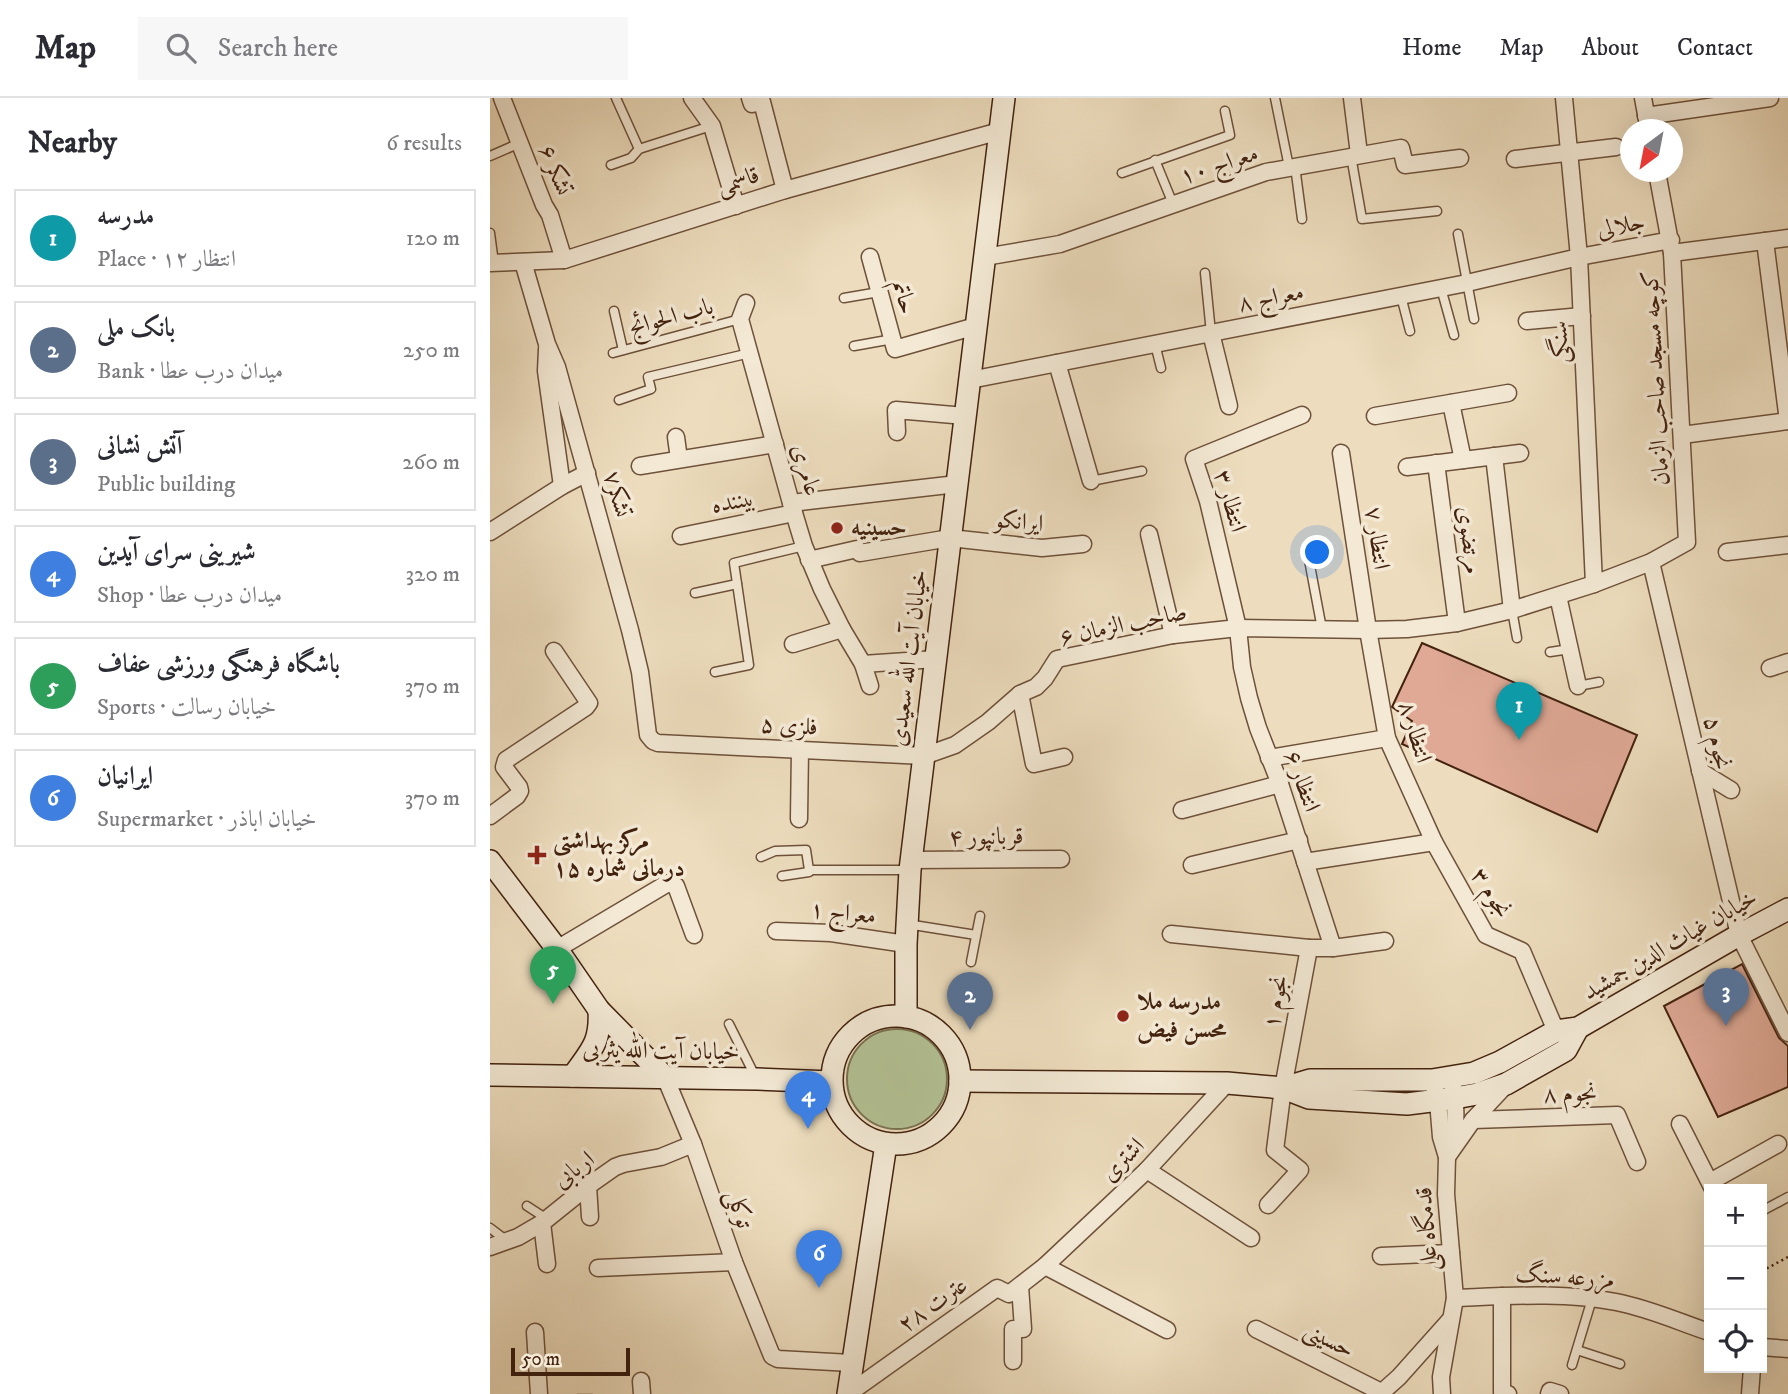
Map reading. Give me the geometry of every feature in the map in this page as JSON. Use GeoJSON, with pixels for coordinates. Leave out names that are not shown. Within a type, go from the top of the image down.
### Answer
{"type":"FeatureCollection","features":[{"type":"Feature","properties":{"kind":"main road","name":"خیابان آیت الله سعیدی"},"geometry":{"type":"LineString","coordinates":[[906,1017],[906,934],[910,865],[1004,98]]}},
{"type":"Feature","properties":{"kind":"main road"},"geometry":{"type":"LineString","coordinates":[[490,861],[557,949],[599,1010],[665,1077]]}},
{"type":"Feature","properties":{"kind":"main road","name":"خیابان غیاث الدین جمشید"},"geometry":{"type":"LineString","coordinates":[[960,1081],[1227,1083],[1283,1088],[1309,1098],[1407,1104],[1500,1062],[1556,1031],[1578,1028],[1788,909]]}},
{"type":"Feature","properties":{"kind":"main road"},"geometry":{"type":"LineString","coordinates":[[573,1076],[597,1039],[600,1028],[599,1010]]}},
{"type":"Feature","properties":{"kind":"main road"},"geometry":{"type":"LineString","coordinates":[[887,1016],[924,1022],[939,1032],[951,1046],[958,1063],[960,1081],[958,1099],[950,1116],[938,1129],[922,1139],[905,1144],[886,1144],[869,1139],[854,1129],[842,1116],[834,1100],[831,1082],[834,1063],[841,1046],[853,1032],[869,1021],[887,1016]]}},
{"type":"Feature","properties":{"kind":"main road","name":"خیابان غیاث الدین جمشید"},"geometry":{"type":"LineString","coordinates":[[1444,1089],[1478,1094],[1506,1084],[1566,1050],[1578,1028]]}},
{"type":"Feature","properties":{"kind":"main road","name":"خیابان آیت الله یثربی"},"geometry":{"type":"LineString","coordinates":[[490,1075],[831,1082]]}},
{"type":"Feature","properties":{"kind":"main road"},"geometry":{"type":"LineString","coordinates":[[848,1394],[886,1144]]}},
{"type":"Feature","properties":{"kind":"street","name":"تشکر ۶"},"geometry":{"type":"LineString","coordinates":[[502,98],[550,215],[564,260]]}},
{"type":"Feature","properties":{"kind":"street"},"geometry":{"type":"LineString","coordinates":[[692,98],[712,126],[736,206]]}},
{"type":"Feature","properties":{"kind":"street"},"geometry":{"type":"LineString","coordinates":[[750,98],[752,104],[762,102],[785,190]]}},
{"type":"Feature","properties":{"kind":"street"},"geometry":{"type":"LineString","coordinates":[[1352,98],[1355,155]]}},
{"type":"Feature","properties":{"kind":"street","name":"سنگی"},"geometry":{"type":"LineString","coordinates":[[1564,98],[1579,257],[1594,584]]}},
{"type":"Feature","properties":{"kind":"street"},"geometry":{"type":"LineString","coordinates":[[1643,98],[1647,119]]}},
{"type":"Feature","properties":{"kind":"street"},"geometry":{"type":"LineString","coordinates":[[1668,119],[1770,98]]}},
{"type":"Feature","properties":{"kind":"street","name":"قاسمی"},"geometry":{"type":"LineString","coordinates":[[492,263],[564,260],[785,190],[1000,131]]}},
{"type":"Feature","properties":{"kind":"street"},"geometry":{"type":"LineString","coordinates":[[1515,159],[1616,147]]}},
{"type":"Feature","properties":{"kind":"street","name":"معراج ۱۰"},"geometry":{"type":"LineString","coordinates":[[985,257],[1060,244],[1243,179],[1292,167],[1401,148],[1405,165],[1460,159]]}},
{"type":"Feature","properties":{"kind":"street","name":"کوچه مسجد صاحب الزمان"},"geometry":{"type":"LineString","coordinates":[[1651,562],[1687,542],[1672,246],[1659,182]]}},
{"type":"Feature","properties":{"kind":"street","name":"جلالی"},"geometry":{"type":"LineString","coordinates":[[1579,257],[1672,246],[1788,238]]}},
{"type":"Feature","properties":{"kind":"street"},"geometry":{"type":"LineString","coordinates":[[1682,435],[1788,421],[1765,241]]}},
{"type":"Feature","properties":{"kind":"street","name":"حاتم"},"geometry":{"type":"LineString","coordinates":[[870,257],[894,344]]}},
{"type":"Feature","properties":{"kind":"street","name":"معراج ۸"},"geometry":{"type":"LineString","coordinates":[[970,380],[1467,283],[1579,257]]}},
{"type":"Feature","properties":{"kind":"street","name":"تشکر۷"},"geometry":{"type":"LineString","coordinates":[[523,262],[547,344],[557,367],[630,630],[640,671],[648,735],[653,741]]}},
{"type":"Feature","properties":{"kind":"street"},"geometry":{"type":"LineString","coordinates":[[740,319],[746,303]]}},
{"type":"Feature","properties":{"kind":"street"},"geometry":{"type":"LineString","coordinates":[[1527,321],[1582,316]]}},
{"type":"Feature","properties":{"kind":"street","name":"عامری"},"geometry":{"type":"LineString","coordinates":[[740,319],[807,554],[842,629],[863,664],[870,686]]}},
{"type":"Feature","properties":{"kind":"street"},"geometry":{"type":"LineString","coordinates":[[894,344],[976,326]]}},
{"type":"Feature","properties":{"kind":"street"},"geometry":{"type":"LineString","coordinates":[[1211,333],[1229,406]]}},
{"type":"Feature","properties":{"kind":"street"},"geometry":{"type":"LineString","coordinates":[[547,344],[546,371],[562,486]]}},
{"type":"Feature","properties":{"kind":"street"},"geometry":{"type":"LineString","coordinates":[[1057,363],[1091,481]]}},
{"type":"Feature","properties":{"kind":"street"},"geometry":{"type":"LineString","coordinates":[[1375,416],[1508,393]]}},
{"type":"Feature","properties":{"kind":"street"},"geometry":{"type":"LineString","coordinates":[[1451,403],[1463,460]]}},
{"type":"Feature","properties":{"kind":"street"},"geometry":{"type":"LineString","coordinates":[[897,432],[896,410],[965,416]]}},
{"type":"Feature","properties":{"kind":"street","name":"انتظار ۳"},"geometry":{"type":"LineString","coordinates":[[1238,628],[1208,501],[1194,459],[1302,415]]}},
{"type":"Feature","properties":{"kind":"street"},"geometry":{"type":"LineString","coordinates":[[676,437],[678,459]]}},
{"type":"Feature","properties":{"kind":"street"},"geometry":{"type":"LineString","coordinates":[[640,466],[775,444]]}},
{"type":"Feature","properties":{"kind":"street","name":"انتظار ۷"},"geometry":{"type":"LineString","coordinates":[[1341,453],[1368,630]]}},
{"type":"Feature","properties":{"kind":"street"},"geometry":{"type":"LineString","coordinates":[[1407,467],[1520,453]]}},
{"type":"Feature","properties":{"kind":"street"},"geometry":{"type":"LineString","coordinates":[[1494,456],[1512,610]]}},
{"type":"Feature","properties":{"kind":"street","name":"مرتضوی"},"geometry":{"type":"LineString","coordinates":[[1436,463],[1457,624]]}},
{"type":"Feature","properties":{"kind":"street"},"geometry":{"type":"LineString","coordinates":[[490,532],[587,473]]}},
{"type":"Feature","properties":{"kind":"street","name":"بیننده"},"geometry":{"type":"LineString","coordinates":[[681,536],[792,508],[957,484]]}},
{"type":"Feature","properties":{"kind":"street"},"geometry":{"type":"LineString","coordinates":[[1149,534],[1173,635]]}},
{"type":"Feature","properties":{"kind":"street","name":"ایرانکو"},"geometry":{"type":"LineString","coordinates":[[807,554],[857,549],[860,554],[950,538],[1042,548],[1083,544]]}},
{"type":"Feature","properties":{"kind":"street"},"geometry":{"type":"LineString","coordinates":[[1727,552],[1788,545]]}},
{"type":"Feature","properties":{"kind":"street","name":"صاحب الزمان ۶"},"geometry":{"type":"LineString","coordinates":[[924,756],[955,745],[988,722],[1020,694],[1036,687],[1057,659],[1173,635],[1238,628],[1368,630],[1457,624],[1558,596],[1651,562]]}},
{"type":"Feature","properties":{"kind":"street","name":"نجوم ۵"},"geometry":{"type":"LineString","coordinates":[[1651,562],[1739,935],[1788,1033]]}},
{"type":"Feature","properties":{"kind":"street"},"geometry":{"type":"LineString","coordinates":[[1558,596],[1578,686]]}},
{"type":"Feature","properties":{"kind":"street","name":"انتظار ۶"},"geometry":{"type":"LineString","coordinates":[[1238,628],[1242,667],[1249,698],[1299,840],[1333,948]]}},
{"type":"Feature","properties":{"kind":"street"},"geometry":{"type":"LineString","coordinates":[[793,643],[842,629]]}},
{"type":"Feature","properties":{"kind":"street","name":"انتظار ۸"},"geometry":{"type":"LineString","coordinates":[[1368,630],[1387,738],[1434,842]]}},
{"type":"Feature","properties":{"kind":"street"},"geometry":{"type":"LineString","coordinates":[[490,816],[520,791],[504,767],[506,760],[589,703],[554,651]]}},
{"type":"Feature","properties":{"kind":"street"},"geometry":{"type":"LineString","coordinates":[[863,664],[936,659]]}},
{"type":"Feature","properties":{"kind":"street"},"geometry":{"type":"LineString","coordinates":[[1770,668],[1788,662]]}},
{"type":"Feature","properties":{"kind":"street"},"geometry":{"type":"LineString","coordinates":[[1020,694],[1034,764],[1064,757]]}},
{"type":"Feature","properties":{"kind":"street"},"geometry":{"type":"LineString","coordinates":[[1269,758],[1387,738]]}},
{"type":"Feature","properties":{"kind":"street","name":"فلزی ۵"},"geometry":{"type":"LineString","coordinates":[[653,741],[924,756]]}},
{"type":"Feature","properties":{"kind":"street"},"geometry":{"type":"LineString","coordinates":[[799,819],[800,749]]}},
{"type":"Feature","properties":{"kind":"street"},"geometry":{"type":"LineString","coordinates":[[1700,771],[1731,790]]}},
{"type":"Feature","properties":{"kind":"street"},"geometry":{"type":"LineString","coordinates":[[1182,810],[1280,784]]}},
{"type":"Feature","properties":{"kind":"street"},"geometry":{"type":"LineString","coordinates":[[1192,866],[1299,840]]}},
{"type":"Feature","properties":{"kind":"street"},"geometry":{"type":"LineString","coordinates":[[1305,862],[1434,842]]}},
{"type":"Feature","properties":{"kind":"street","name":"نجوم ۳"},"geometry":{"type":"LineString","coordinates":[[1434,842],[1486,935],[1522,951],[1556,1031]]}},
{"type":"Feature","properties":{"kind":"street","name":"قربانپور ۴"},"geometry":{"type":"LineString","coordinates":[[910,865],[1061,859]]}},
{"type":"Feature","properties":{"kind":"street"},"geometry":{"type":"LineString","coordinates":[[557,949],[668,883],[676,886],[694,935]]}},
{"type":"Feature","properties":{"kind":"street","name":"معراج ۱"},"geometry":{"type":"LineString","coordinates":[[776,931],[906,934]]}},
{"type":"Feature","properties":{"kind":"street"},"geometry":{"type":"LineString","coordinates":[[1171,934],[1309,948]]}},
{"type":"Feature","properties":{"kind":"street","name":"نجوم ۱"},"geometry":{"type":"LineString","coordinates":[[1283,1088],[1309,948],[1333,948],[1385,941]]}},
{"type":"Feature","properties":{"kind":"street","name":"توکلی"},"geometry":{"type":"LineString","coordinates":[[665,1077],[693,1144],[734,1262],[772,1356],[778,1360],[851,1363]]}},
{"type":"Feature","properties":{"kind":"street","name":"اشتری"},"geometry":{"type":"LineString","coordinates":[[1045,1266],[1147,1170],[1227,1083]]}},
{"type":"Feature","properties":{"kind":"street"},"geometry":{"type":"LineString","coordinates":[[1447,1157],[1473,1120],[1506,1084]]}},
{"type":"Feature","properties":{"kind":"street"},"geometry":{"type":"LineString","coordinates":[[1269,1205],[1300,1170],[1275,1150],[1283,1088]]}},
{"type":"Feature","properties":{"kind":"street","name":"قدمگاه علی"},"geometry":{"type":"LineString","coordinates":[[1442,1394],[1441,1377],[1455,1298],[1446,1194],[1447,1157],[1441,1137],[1444,1089]]}},
{"type":"Feature","properties":{"kind":"street","name":"نجوم ۸"},"geometry":{"type":"LineString","coordinates":[[1473,1120],[1617,1115],[1637,1163]]}},
{"type":"Feature","properties":{"kind":"street"},"geometry":{"type":"LineString","coordinates":[[1680,1124],[1711,1184]]}},
{"type":"Feature","properties":{"kind":"street","name":"اربابی"},"geometry":{"type":"LineString","coordinates":[[490,1247],[518,1237],[545,1221],[615,1167],[661,1157],[693,1144]]}},
{"type":"Feature","properties":{"kind":"street"},"geometry":{"type":"LineString","coordinates":[[1715,1184],[1778,1144]]}},
{"type":"Feature","properties":{"kind":"street"},"geometry":{"type":"LineString","coordinates":[[1147,1170],[1251,1238]]}},
{"type":"Feature","properties":{"kind":"street"},"geometry":{"type":"LineString","coordinates":[[588,1186],[590,1217]]}},
{"type":"Feature","properties":{"kind":"street"},"geometry":{"type":"LineString","coordinates":[[545,1221],[547,1264]]}},
{"type":"Feature","properties":{"kind":"street"},"geometry":{"type":"LineString","coordinates":[[1381,1256],[1451,1254]]}},
{"type":"Feature","properties":{"kind":"street"},"geometry":{"type":"LineString","coordinates":[[598,1268],[734,1262]]}},
{"type":"Feature","properties":{"kind":"street"},"geometry":{"type":"LineString","coordinates":[[1045,1266],[1167,1330]]}},
{"type":"Feature","properties":{"kind":"street","name":"عترت ۲۸"},"geometry":{"type":"LineString","coordinates":[[848,1394],[997,1288],[1009,1294],[1045,1266]]}},
{"type":"Feature","properties":{"kind":"street"},"geometry":{"type":"LineString","coordinates":[[1013,1361],[1013,1329],[1023,1328],[1020,1286]]}},
{"type":"Feature","properties":{"kind":"street"},"geometry":{"type":"LineString","coordinates":[[1502,1296],[1502,1392],[1508,1394]]}},
{"type":"Feature","properties":{"kind":"street","name":"مزرعه سنگ"},"geometry":{"type":"LineString","coordinates":[[1455,1298],[1553,1296],[1618,1302],[1704,1330]]}},
{"type":"Feature","properties":{"kind":"street"},"geometry":{"type":"LineString","coordinates":[[1380,1393],[1399,1377],[1449,1321]]}},
{"type":"Feature","properties":{"kind":"street","name":"حسینی"},"geometry":{"type":"LineString","coordinates":[[1256,1329],[1380,1393]]}},
{"type":"Feature","properties":{"kind":"street"},"geometry":{"type":"LineString","coordinates":[[535,1332],[539,1394]]}},
{"type":"Feature","properties":{"kind":"street"},"geometry":{"type":"LineString","coordinates":[[1767,1347],[1788,1349]]}},
{"type":"Feature","properties":{"kind":"street"},"geometry":{"type":"LineString","coordinates":[[1750,1394],[1752,1373]]}},
{"type":"Feature","properties":{"kind":"street"},"geometry":{"type":"LineString","coordinates":[[1549,1394],[1550,1391],[1560,1394]]}},
{"type":"Feature","properties":{"kind":"lane"},"geometry":{"type":"LineString","coordinates":[[616,98],[639,149]]}},
{"type":"Feature","properties":{"kind":"lane"},"geometry":{"type":"LineString","coordinates":[[1275,98],[1302,219]]}},
{"type":"Feature","properties":{"kind":"lane"},"geometry":{"type":"LineString","coordinates":[[1122,173],[1230,135],[1225,111]]}},
{"type":"Feature","properties":{"kind":"lane"},"geometry":{"type":"LineString","coordinates":[[611,165],[631,158],[639,149],[712,126]]}},
{"type":"Feature","properties":{"kind":"lane"},"geometry":{"type":"LineString","coordinates":[[490,156],[520,143]]}},
{"type":"Feature","properties":{"kind":"lane"},"geometry":{"type":"LineString","coordinates":[[1355,155],[1362,219],[1437,211]]}},
{"type":"Feature","properties":{"kind":"lane"},"geometry":{"type":"LineString","coordinates":[[1155,160],[1173,204]]}},
{"type":"Feature","properties":{"kind":"lane"},"geometry":{"type":"LineString","coordinates":[[490,233],[492,263]]}},
{"type":"Feature","properties":{"kind":"lane"},"geometry":{"type":"LineString","coordinates":[[1458,234],[1474,319]]}},
{"type":"Feature","properties":{"kind":"lane"},"geometry":{"type":"LineString","coordinates":[[1205,273],[1211,333]]}},
{"type":"Feature","properties":{"kind":"lane"},"geometry":{"type":"LineString","coordinates":[[1441,288],[1454,335]]}},
{"type":"Feature","properties":{"kind":"lane"},"geometry":{"type":"LineString","coordinates":[[844,298],[880,292]]}},
{"type":"Feature","properties":{"kind":"lane"},"geometry":{"type":"LineString","coordinates":[[1401,296],[1410,331]]}},
{"type":"Feature","properties":{"kind":"lane"},"geometry":{"type":"LineString","coordinates":[[614,311],[622,350]]}},
{"type":"Feature","properties":{"kind":"lane"},"geometry":{"type":"LineString","coordinates":[[642,319],[648,343]]}},
{"type":"Feature","properties":{"kind":"lane","name":"باب الحوائج"},"geometry":{"type":"LineString","coordinates":[[613,353],[740,319]]}},
{"type":"Feature","properties":{"kind":"lane"},"geometry":{"type":"LineString","coordinates":[[854,346],[894,344]]}},
{"type":"Feature","properties":{"kind":"lane"},"geometry":{"type":"LineString","coordinates":[[1155,344],[1161,368]]}},
{"type":"Feature","properties":{"kind":"lane"},"geometry":{"type":"LineString","coordinates":[[619,400],[651,389],[648,377],[750,353]]}},
{"type":"Feature","properties":{"kind":"lane"},"geometry":{"type":"LineString","coordinates":[[1091,481],[1142,471]]}},
{"type":"Feature","properties":{"kind":"lane"},"geometry":{"type":"LineString","coordinates":[[715,672],[749,665],[734,563],[807,554]]}},
{"type":"Feature","properties":{"kind":"lane"},"geometry":{"type":"LineString","coordinates":[[1309,560],[1322,629]]}},
{"type":"Feature","properties":{"kind":"lane"},"geometry":{"type":"LineString","coordinates":[[695,593],[737,584]]}},
{"type":"Feature","properties":{"kind":"lane"},"geometry":{"type":"LineString","coordinates":[[1512,610],[1517,638]]}},
{"type":"Feature","properties":{"kind":"lane"},"geometry":{"type":"LineString","coordinates":[[1550,652],[1570,649]]}},
{"type":"Feature","properties":{"kind":"lane"},"geometry":{"type":"LineString","coordinates":[[1578,686],[1599,682]]}},
{"type":"Feature","properties":{"kind":"lane"},"geometry":{"type":"LineString","coordinates":[[761,857],[775,851],[806,850],[809,870]]}},
{"type":"Feature","properties":{"kind":"lane"},"geometry":{"type":"LineString","coordinates":[[782,876],[809,870],[910,865]]}},
{"type":"Feature","properties":{"kind":"lane"},"geometry":{"type":"LineString","coordinates":[[971,962],[980,916]]}},
{"type":"Feature","properties":{"kind":"lane"},"geometry":{"type":"LineString","coordinates":[[906,934],[976,935]]}},
{"type":"Feature","properties":{"kind":"lane"},"geometry":{"type":"LineString","coordinates":[[729,1024],[757,1079]]}},
{"type":"Feature","properties":{"kind":"lane"},"geometry":{"type":"LineString","coordinates":[[1767,1208],[1788,1197]]}},
{"type":"Feature","properties":{"kind":"lane"},"geometry":{"type":"LineString","coordinates":[[527,1206],[545,1221]]}},
{"type":"Feature","properties":{"kind":"lane"},"geometry":{"type":"LineString","coordinates":[[490,1228],[507,1241]]}},
{"type":"Feature","properties":{"kind":"lane"},"geometry":{"type":"LineString","coordinates":[[1572,1365],[1592,1299]]}},
{"type":"Feature","properties":{"kind":"lane"},"geometry":{"type":"LineString","coordinates":[[1577,1350],[1620,1364]]}},
{"type":"Feature","properties":{"kind":"path"},"geometry":{"type":"LineString","coordinates":[[1767,1268],[1788,1257]]}},
{"type":"Feature","properties":{"kind":"green space"},"geometry":{"type":"Polygon","coordinates":[[[897,1029],[916,1033],[933,1043],[943,1060],[947,1079],[943,1098],[933,1115],[916,1125],[897,1129],[878,1125],[861,1115],[851,1098],[847,1079],[851,1060],[861,1043],[878,1033],[897,1029]]]}},
{"type":"Feature","properties":{"kind":"building"},"geometry":{"type":"Polygon","coordinates":[[[1422,643],[1637,735],[1597,832],[1402,744],[1412,721],[1392,707],[1422,643]]]}},
{"type":"Feature","properties":{"kind":"building"},"geometry":{"type":"Polygon","coordinates":[[[1742,964],[1779,1038],[1788,1046],[1788,1087],[1718,1117],[1664,1006],[1742,964]]]}},
{"type":"Feature","properties":{"kind":"place","name":"حسینیه"},"geometry":{"type":"Point","coordinates":[837,528]}},
{"type":"Feature","properties":{"kind":"place","name":"مدرسه"},"geometry":{"type":"Point","coordinates":[1519,740]}},
{"type":"Feature","properties":{"kind":"place","name":"مرکز بهداشتی درمانی شماره ۱۵"},"geometry":{"type":"Point","coordinates":[537,855]}},
{"type":"Feature","properties":{"kind":"place","name":"باشگاه فرهنگی ورزشی عفاف"},"geometry":{"type":"Point","coordinates":[553,1004]}},
{"type":"Feature","properties":{"kind":"place","name":"مدرسه ملا محسن فیض"},"geometry":{"type":"Point","coordinates":[1123,1016]}},
{"type":"Feature","properties":{"kind":"place","name":"آتش نشانی"},"geometry":{"type":"Point","coordinates":[1726,1026]}},
{"type":"Feature","properties":{"kind":"place","name":"بانک ملی"},"geometry":{"type":"Point","coordinates":[970,1030]}},
{"type":"Feature","properties":{"kind":"place","name":"شیرینی سرای آیدین"},"geometry":{"type":"Point","coordinates":[808,1129]}},
{"type":"Feature","properties":{"kind":"place","name":"ایرانیان"},"geometry":{"type":"Point","coordinates":[819,1288]}}]}
